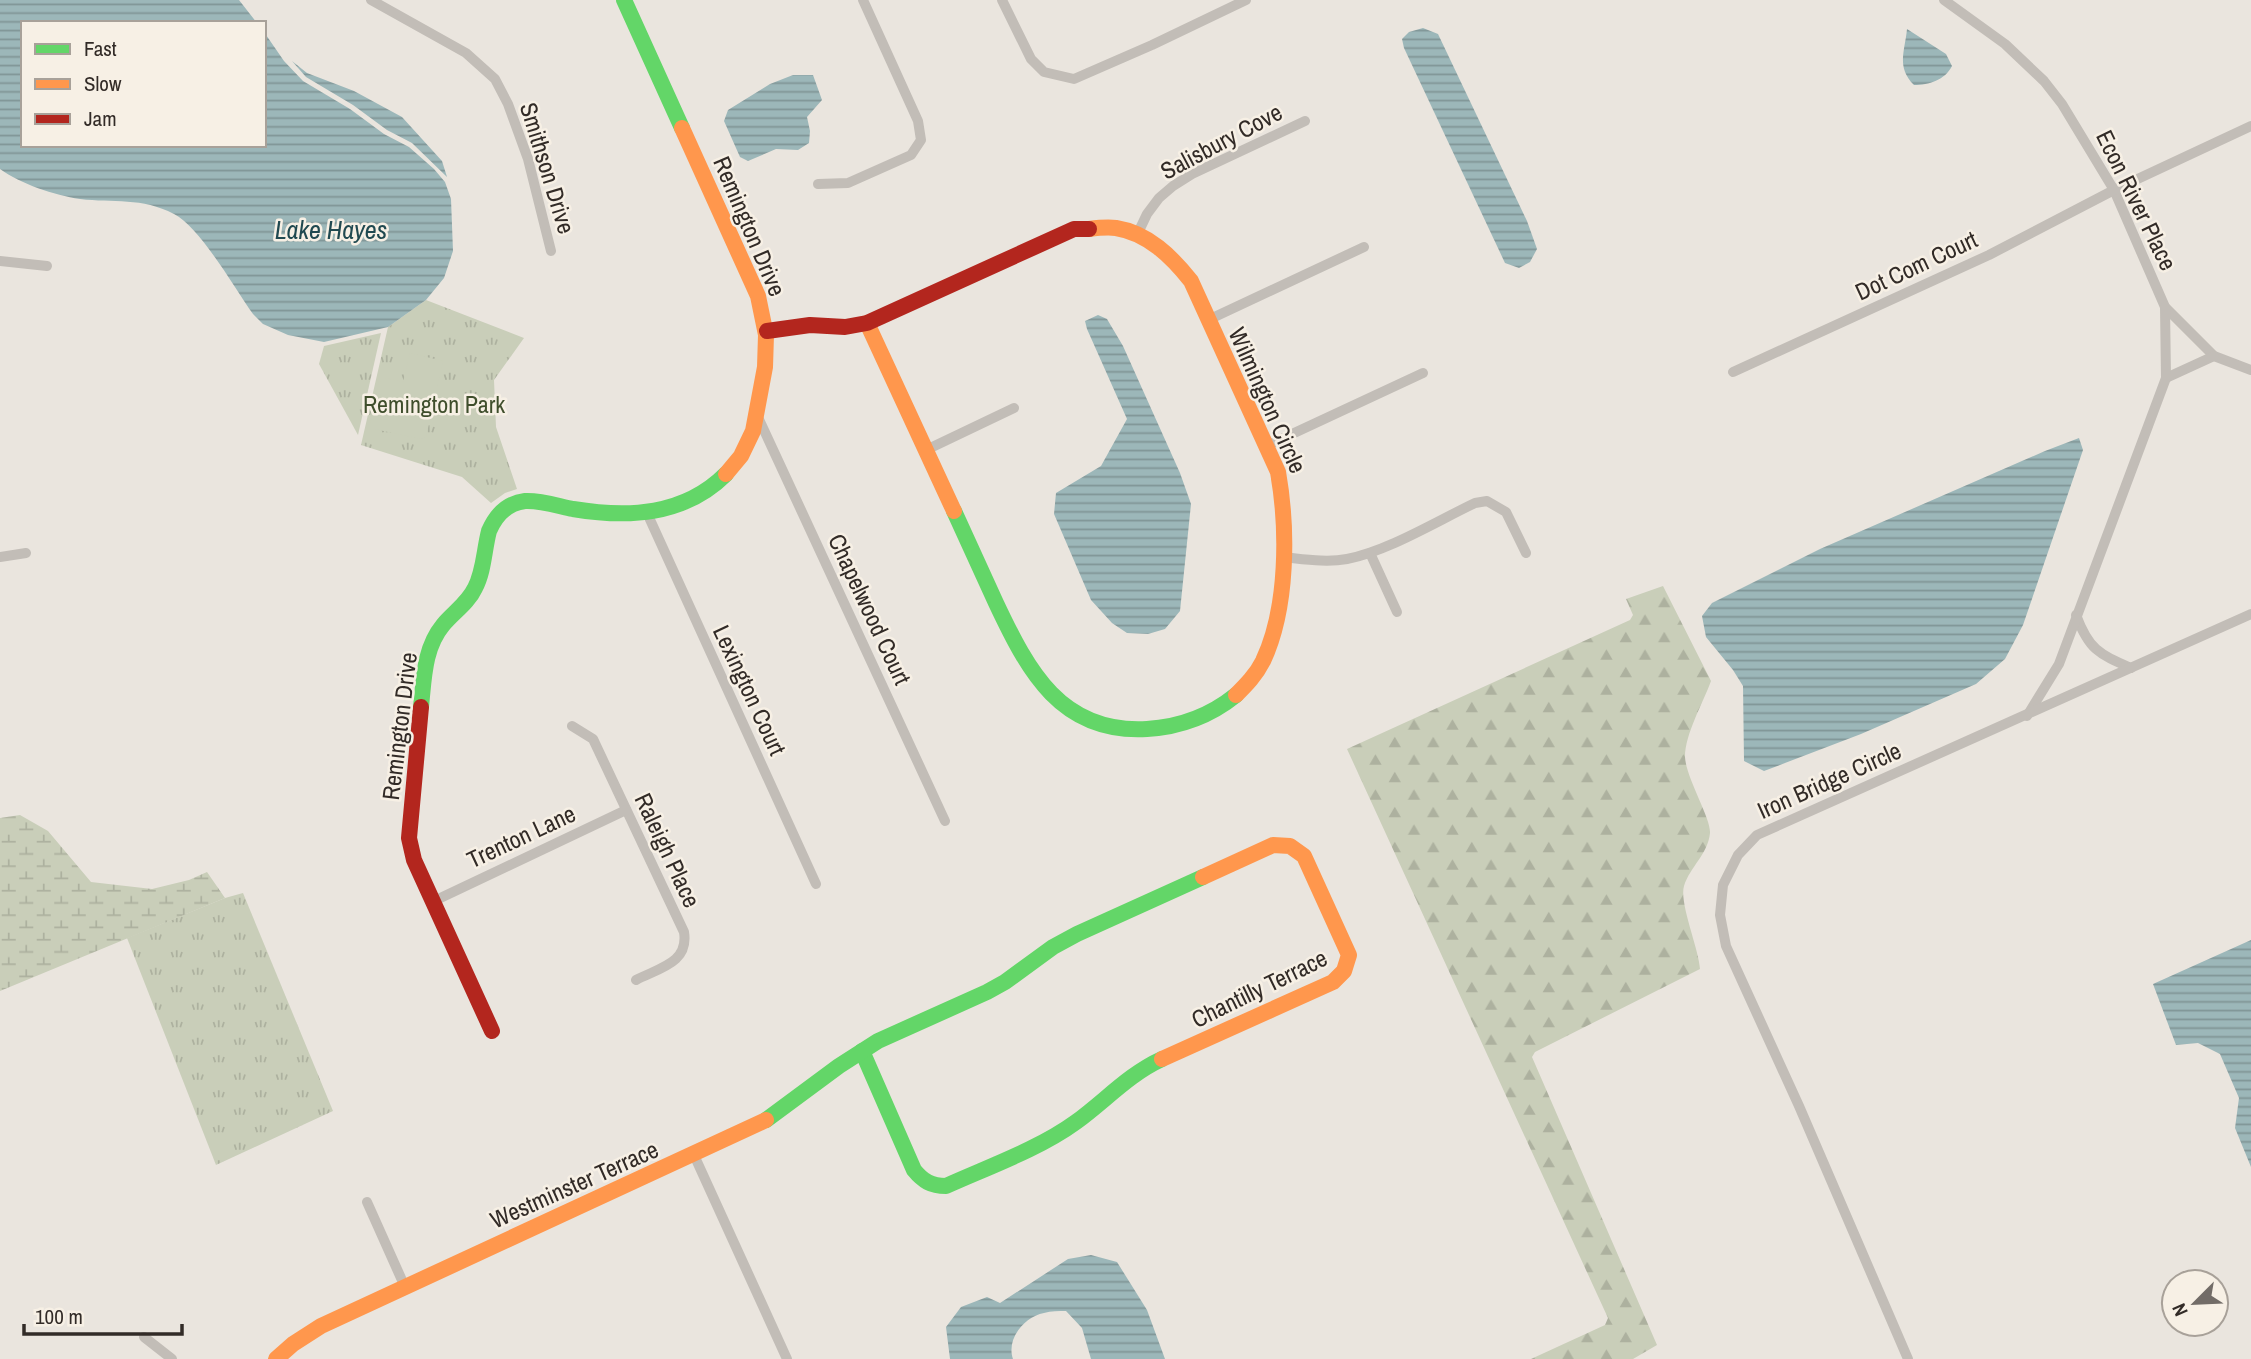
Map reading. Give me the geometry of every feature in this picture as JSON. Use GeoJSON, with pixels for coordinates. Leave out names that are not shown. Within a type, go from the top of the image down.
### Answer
{"type":"FeatureCollection","features":[{"type":"Feature","properties":{"kind":"street","name":"Smithson Drive"},"geometry":{"type":"LineString","coordinates":[[371,0],[466,54],[495,79],[508,103],[527,159],[551,251]]}},
{"type":"Feature","properties":{"kind":"street","name":"Remington Drive"},"geometry":{"type":"LineString","coordinates":[[492,1031],[414,860],[409,838],[426,658],[432,640],[469,599],[483,569],[490,525],[499,512],[512,504],[527,501],[624,514],[647,513],[673,507],[715,485],[733,468],[748,442],[757,415],[768,356],[768,331],[758,296],[624,0]]}},
{"type":"Feature","properties":{"kind":"street"},"geometry":{"type":"LineString","coordinates":[[818,184],[848,183],[911,155],[921,140],[918,121],[863,0]]}},
{"type":"Feature","properties":{"kind":"street"},"geometry":{"type":"LineString","coordinates":[[1002,0],[1031,59],[1044,72],[1074,79],[1246,0]]}},
{"type":"Feature","properties":{"kind":"street","name":"Econ River Place"},"geometry":{"type":"LineString","coordinates":[[1944,0],[2005,44],[2044,81],[2081,133],[2114,190],[2165,307]]}},
{"type":"Feature","properties":{"kind":"street","name":"Salisbury Cove"},"geometry":{"type":"LineString","coordinates":[[1137,235],[1146,214],[1173,186],[1192,174],[1305,121]]}},
{"type":"Feature","properties":{"kind":"street","name":"Dot Com Court"},"geometry":{"type":"LineString","coordinates":[[1733,372],[1989,255],[2114,190],[2251,126]]}},
{"type":"Feature","properties":{"kind":"street","name":"Wilmington Circle"},"geometry":{"type":"LineString","coordinates":[[768,331],[810,325],[845,327],[867,323],[1074,229],[1116,228],[1154,244],[1175,261],[1191,281],[1278,472],[1284,494],[1285,513],[1276,622],[1268,651],[1252,679],[1232,698],[1201,718],[1175,726],[1146,730],[1124,729],[1097,722],[1066,707],[1046,691],[1017,648],[867,323]]}},
{"type":"Feature","properties":{"kind":"street"},"geometry":{"type":"LineString","coordinates":[[1208,320],[1364,247]]}},
{"type":"Feature","properties":{"kind":"street"},"geometry":{"type":"LineString","coordinates":[[0,261],[47,266]]}},
{"type":"Feature","properties":{"kind":"street"},"geometry":{"type":"LineString","coordinates":[[2165,307],[2214,356],[2251,370]]}},
{"type":"Feature","properties":{"kind":"street"},"geometry":{"type":"LineString","coordinates":[[2027,716],[2059,664],[2166,378],[2165,307]]}},
{"type":"Feature","properties":{"kind":"street"},"geometry":{"type":"LineString","coordinates":[[2166,378],[2214,356]]}},
{"type":"Feature","properties":{"kind":"street"},"geometry":{"type":"LineString","coordinates":[[1266,446],[1423,373]]}},
{"type":"Feature","properties":{"kind":"street"},"geometry":{"type":"LineString","coordinates":[[926,450],[1014,408]]}},
{"type":"Feature","properties":{"kind":"street","name":"Chapelwood Court"},"geometry":{"type":"LineString","coordinates":[[757,415],[944,821]]}},
{"type":"Feature","properties":{"kind":"street"},"geometry":{"type":"LineString","coordinates":[[1282,557],[1320,561],[1370,553],[1475,503],[1487,501],[1506,512],[1526,553]]}},
{"type":"Feature","properties":{"kind":"street","name":"Lexington Court"},"geometry":{"type":"LineString","coordinates":[[647,513],[816,884]]}},
{"type":"Feature","properties":{"kind":"street"},"geometry":{"type":"LineString","coordinates":[[0,558],[26,553]]}},
{"type":"Feature","properties":{"kind":"street"},"geometry":{"type":"LineString","coordinates":[[1370,553],[1397,612]]}},
{"type":"Feature","properties":{"kind":"street","name":"Iron Bridge Circle"},"geometry":{"type":"LineString","coordinates":[[1908,1359],[1800,1106],[1726,946],[1720,915],[1723,885],[1738,855],[1757,835],[2251,614]]}},
{"type":"Feature","properties":{"kind":"street"},"geometry":{"type":"LineString","coordinates":[[2077,615],[2083,635],[2101,655],[2131,668]]}},
{"type":"Feature","properties":{"kind":"street","name":"Raleigh Place"},"geometry":{"type":"LineString","coordinates":[[572,726],[593,739],[684,932],[686,943],[676,961],[636,979]]}},
{"type":"Feature","properties":{"kind":"street","name":"Trenton Lane"},"geometry":{"type":"LineString","coordinates":[[434,901],[626,810]]}},
{"type":"Feature","properties":{"kind":"street","name":"Chantilly Terrace"},"geometry":{"type":"LineString","coordinates":[[694,1155],[764,1122],[862,1051],[878,1041],[987,992],[1077,934],[1273,845],[1288,844],[1299,849],[1304,856],[1349,955],[1341,977],[1333,982],[1142,1068],[1056,1135],[946,1186],[933,1187],[922,1181],[914,1170],[862,1051]]}},
{"type":"Feature","properties":{"kind":"street","name":"Westminster Terrace"},"geometry":{"type":"LineString","coordinates":[[276,1359],[321,1326],[694,1155],[787,1359]]}},
{"type":"Feature","properties":{"kind":"street"},"geometry":{"type":"LineString","coordinates":[[367,1202],[405,1287]]}},
{"type":"Feature","properties":{"kind":"street"},"geometry":{"type":"LineString","coordinates":[[144,1337],[172,1359]]}},
{"type":"Feature","properties":{"kind":"green space","name":"Remington Park"},"geometry":{"type":"Polygon","coordinates":[[[426,300],[524,338],[494,380],[496,427],[517,489],[505,493],[491,503],[462,477],[361,445],[388,327],[426,300]]]}},
{"type":"Feature","properties":{"kind":"green space"},"geometry":{"type":"Polygon","coordinates":[[[381,333],[358,435],[319,364],[324,346],[381,333]]]}},
{"type":"Feature","properties":{"kind":"green space"},"geometry":{"type":"Polygon","coordinates":[[[410,353],[443,361],[426,437],[421,439],[374,429],[370,423],[379,382],[385,378],[403,382],[410,353]]]}},
{"type":"Feature","properties":{"kind":"green space"},"geometry":{"type":"Polygon","coordinates":[[[1663,586],[1711,681],[1691,729],[1685,757],[1689,776],[1707,818],[1710,833],[1706,847],[1687,879],[1683,894],[1700,969],[1535,1052],[1532,1057],[1657,1345],[1633,1359],[1531,1359],[1605,1325],[1608,1318],[1347,749],[1630,620],[1633,615],[1626,599],[1663,586]]]}},
{"type":"Feature","properties":{"kind":"green space"},"geometry":{"type":"Polygon","coordinates":[[[20,815],[48,831],[91,882],[152,889],[189,880],[207,872],[225,898],[0,991],[0,818],[20,815]]]}},
{"type":"Feature","properties":{"kind":"green space"},"geometry":{"type":"Polygon","coordinates":[[[243,893],[333,1111],[216,1165],[127,938],[243,893]]]}},
{"type":"Feature","properties":{"kind":"water","name":"Lake Hayes"},"geometry":{"type":"Polygon","coordinates":[[[0,0],[239,0],[255,21],[21,21],[21,147],[266,147],[266,35],[284,61],[303,81],[350,109],[384,134],[409,147],[434,169],[445,182],[451,199],[453,251],[444,278],[426,300],[388,327],[324,342],[288,335],[263,324],[253,314],[206,245],[174,214],[139,203],[59,195],[28,184],[0,169],[0,0]]]}},
{"type":"Feature","properties":{"kind":"water"},"geometry":{"type":"Polygon","coordinates":[[[1423,28],[1438,34],[1527,221],[1537,249],[1530,262],[1519,268],[1505,263],[1404,48],[1402,39],[1409,32],[1423,28]]]}},
{"type":"Feature","properties":{"kind":"water"},"geometry":{"type":"Polygon","coordinates":[[[1907,29],[1946,54],[1952,66],[1945,75],[1931,83],[1914,85],[1908,78],[1903,65],[1907,29]]]}},
{"type":"Feature","properties":{"kind":"water"},"geometry":{"type":"Polygon","coordinates":[[[292,61],[307,73],[354,91],[402,117],[442,161],[447,177],[412,143],[387,130],[353,105],[306,77],[292,61]]]}},
{"type":"Feature","properties":{"kind":"water"},"geometry":{"type":"Polygon","coordinates":[[[793,75],[813,75],[822,100],[807,117],[809,143],[798,150],[776,149],[748,161],[740,157],[724,121],[728,110],[770,84],[793,75]]]}},
{"type":"Feature","properties":{"kind":"water"},"geometry":{"type":"Polygon","coordinates":[[[1098,315],[1107,319],[1123,346],[1180,473],[1191,504],[1180,611],[1165,629],[1148,634],[1127,633],[1112,623],[1091,600],[1054,514],[1056,493],[1101,466],[1127,419],[1087,329],[1085,321],[1098,315]]]}},
{"type":"Feature","properties":{"kind":"water"},"geometry":{"type":"Polygon","coordinates":[[[2079,438],[2083,450],[2023,625],[2005,659],[1976,684],[1861,734],[1764,771],[1744,761],[1743,686],[1706,637],[1702,616],[1712,603],[1820,549],[2079,438]]]}},
{"type":"Feature","properties":{"kind":"water"},"geometry":{"type":"Polygon","coordinates":[[[2251,940],[2251,1167],[2235,1128],[2239,1098],[2220,1054],[2198,1043],[2176,1045],[2153,984],[2251,940]]]}},
{"type":"Feature","properties":{"kind":"water"},"geometry":{"type":"Polygon","coordinates":[[[1091,1255],[1117,1262],[1147,1310],[1165,1359],[1091,1359],[1082,1328],[1066,1311],[1052,1311],[1037,1315],[1018,1330],[1012,1344],[1013,1359],[950,1359],[946,1327],[961,1307],[987,1297],[1000,1303],[1068,1259],[1091,1255]]]}},
{"type":"Feature","properties":{"kind":"traffic: fast"},"geometry":{"type":"LineString","coordinates":[[624,0],[682,128]]}},
{"type":"Feature","properties":{"kind":"traffic: fast"},"geometry":{"type":"LineString","coordinates":[[421,707],[426,664],[432,643],[443,625],[472,593],[480,575],[489,531],[495,520],[508,507],[531,501],[594,512],[654,511],[692,498],[710,488],[726,474]]}},
{"type":"Feature","properties":{"kind":"traffic: fast"},"geometry":{"type":"LineString","coordinates":[[954,511],[1021,652],[1051,693],[1070,709],[1092,721],[1117,728],[1147,729],[1194,719],[1216,709],[1236,695]]}},
{"type":"Feature","properties":{"kind":"traffic: fast"},"geometry":{"type":"LineString","coordinates":[[766,1120],[878,1041],[987,992],[1077,934],[1203,877]]}},
{"type":"Feature","properties":{"kind":"traffic: fast"},"geometry":{"type":"LineString","coordinates":[[862,1051],[914,1170],[928,1182],[946,1186],[1062,1132],[1128,1080],[1162,1059]]}},
{"type":"Feature","properties":{"kind":"traffic: slow"},"geometry":{"type":"LineString","coordinates":[[682,128],[758,296],[766,335],[765,367],[753,431],[741,456],[726,474]]}},
{"type":"Feature","properties":{"kind":"traffic: slow"},"geometry":{"type":"LineString","coordinates":[[1089,229],[1116,228],[1139,235],[1158,247],[1191,281],[1278,472],[1283,518],[1284,568],[1277,617],[1263,661],[1236,695]]}},
{"type":"Feature","properties":{"kind":"traffic: slow"},"geometry":{"type":"LineString","coordinates":[[867,323],[954,511]]}},
{"type":"Feature","properties":{"kind":"traffic: slow"},"geometry":{"type":"LineString","coordinates":[[1162,1059],[1333,982],[1344,971],[1349,955],[1304,856],[1290,846],[1273,845],[1203,877]]}},
{"type":"Feature","properties":{"kind":"traffic: slow"},"geometry":{"type":"LineString","coordinates":[[276,1359],[321,1326],[766,1120]]}},
{"type":"Feature","properties":{"kind":"traffic: jam"},"geometry":{"type":"LineString","coordinates":[[767,331],[810,325],[845,327],[867,323],[1074,229],[1089,229]]}},
{"type":"Feature","properties":{"kind":"traffic: jam"},"geometry":{"type":"LineString","coordinates":[[421,707],[409,838],[414,860],[492,1031]]}}]}
